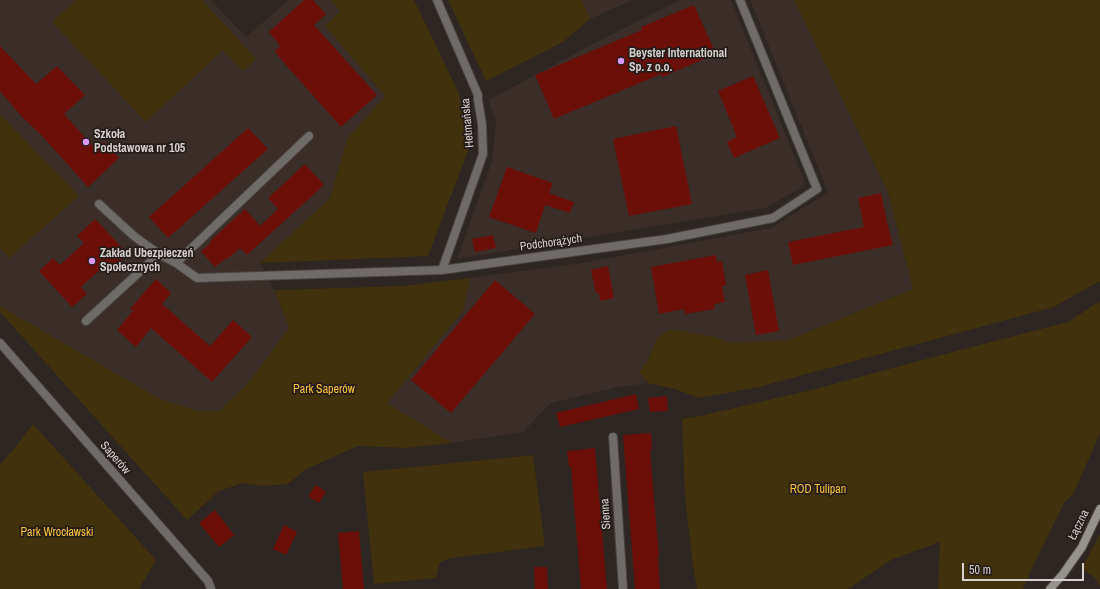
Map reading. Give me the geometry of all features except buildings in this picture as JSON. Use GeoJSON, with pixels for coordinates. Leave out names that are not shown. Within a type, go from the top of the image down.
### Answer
{"type":"FeatureCollection","features":[{"type":"Feature","properties":{"kind":"main road","name":"Łączna"},"geometry":{"type":"LineString","coordinates":[[1050,589],[1064,574],[1082,547],[1100,509]]}},
{"type":"Feature","properties":{"kind":"street","name":"Hetmańska"},"geometry":{"type":"LineString","coordinates":[[436,0],[478,95],[482,124],[482,154],[442,270]]}},
{"type":"Feature","properties":{"kind":"street","name":"Podchorążych"},"geometry":{"type":"LineString","coordinates":[[99,204],[135,237],[158,254],[176,263],[197,278],[442,270],[667,240],[773,218],[817,189],[740,0]]}},
{"type":"Feature","properties":{"kind":"street"},"geometry":{"type":"LineString","coordinates":[[176,263],[309,136]]}},
{"type":"Feature","properties":{"kind":"street"},"geometry":{"type":"LineString","coordinates":[[86,321],[158,254]]}},
{"type":"Feature","properties":{"kind":"street","name":"Saperów"},"geometry":{"type":"LineString","coordinates":[[0,343],[208,581],[211,589]]}},
{"type":"Feature","properties":{"kind":"street","name":"Sienna"},"geometry":{"type":"LineString","coordinates":[[613,437],[623,589]]}},
{"type":"Feature","properties":{"kind":"shaded area"},"geometry":{"type":"Polygon","coordinates":[[[0,0],[211,0],[246,37],[289,0],[331,0],[340,11],[325,26],[385,96],[347,139],[330,198],[260,263],[274,290],[289,327],[246,385],[219,411],[198,411],[160,399],[0,306],[0,0]]]}},
{"type":"Feature","properties":{"kind":"shaded area"},"geometry":{"type":"Polygon","coordinates":[[[582,0],[633,0],[590,19],[582,0]]]}},
{"type":"Feature","properties":{"kind":"shaded area"},"geometry":{"type":"Polygon","coordinates":[[[680,0],[731,0],[806,185],[765,208],[457,259],[492,161],[496,123],[489,100],[587,47],[680,0]]]}},
{"type":"Feature","properties":{"kind":"shaded area"},"geometry":{"type":"Polygon","coordinates":[[[750,0],[794,0],[888,192],[913,289],[788,340],[730,343],[715,337],[657,339],[647,362],[639,372],[648,383],[619,387],[551,403],[523,432],[452,443],[387,403],[463,311],[470,278],[582,263],[771,228],[828,192],[750,0]]]}},
{"type":"Feature","properties":{"kind":"green space"},"geometry":{"type":"Polygon","coordinates":[[[76,0],[202,0],[256,59],[243,71],[223,50],[146,122],[52,22],[76,0]]]}},
{"type":"Feature","properties":{"kind":"green space"},"geometry":{"type":"Polygon","coordinates":[[[331,0],[414,0],[459,93],[468,151],[428,256],[260,263],[330,198],[347,139],[385,96],[325,26],[340,11],[331,0]]]}},
{"type":"Feature","properties":{"kind":"green space"},"geometry":{"type":"Polygon","coordinates":[[[448,0],[582,0],[590,19],[563,42],[486,81],[448,0]]]}},
{"type":"Feature","properties":{"kind":"green space"},"geometry":{"type":"Polygon","coordinates":[[[794,0],[1100,0],[1100,281],[1054,307],[759,387],[699,398],[675,389],[648,383],[639,372],[647,362],[657,339],[670,329],[715,337],[730,343],[788,340],[913,289],[888,192],[794,0]]]}},
{"type":"Feature","properties":{"kind":"green space"},"geometry":{"type":"Polygon","coordinates":[[[0,114],[79,196],[9,258],[0,248],[0,114]]]}},
{"type":"Feature","properties":{"kind":"green space","name":"Park Saperów"},"geometry":{"type":"Polygon","coordinates":[[[470,278],[463,311],[387,403],[452,443],[406,448],[358,446],[306,469],[288,484],[262,486],[243,483],[219,491],[187,520],[0,312],[0,306],[160,399],[198,411],[219,411],[246,385],[289,327],[274,290],[403,286],[470,278]]]}},
{"type":"Feature","properties":{"kind":"green space","name":"ROD Tulipan"},"geometry":{"type":"Polygon","coordinates":[[[1100,301],[1100,433],[1073,495],[1065,501],[1023,589],[938,589],[940,542],[891,560],[848,589],[697,589],[685,496],[682,419],[815,389],[1068,322],[1100,301]]]}},
{"type":"Feature","properties":{"kind":"green space","name":"Park Wrocławski"},"geometry":{"type":"Polygon","coordinates":[[[33,424],[156,560],[139,589],[0,589],[0,465],[33,424]]]}},
{"type":"Feature","properties":{"kind":"green space"},"geometry":{"type":"Polygon","coordinates":[[[533,455],[545,546],[451,558],[440,562],[436,578],[374,584],[363,472],[533,455]]]}},
{"type":"Feature","properties":{"kind":"green space"},"geometry":{"type":"Polygon","coordinates":[[[1100,534],[1100,587],[1095,578],[1082,568],[1100,534]]]}},
{"type":"Feature","properties":{"kind":"place","name":"Beyster International Sp. z o.o."},"geometry":{"type":"Point","coordinates":[621,61]}},
{"type":"Feature","properties":{"kind":"place","name":"Szkoła Podstawowa nr 105"},"geometry":{"type":"Point","coordinates":[86,142]}},
{"type":"Feature","properties":{"kind":"place","name":"Zakład Ubezpieczeń Społecznych"},"geometry":{"type":"Point","coordinates":[92,261]}}]}
